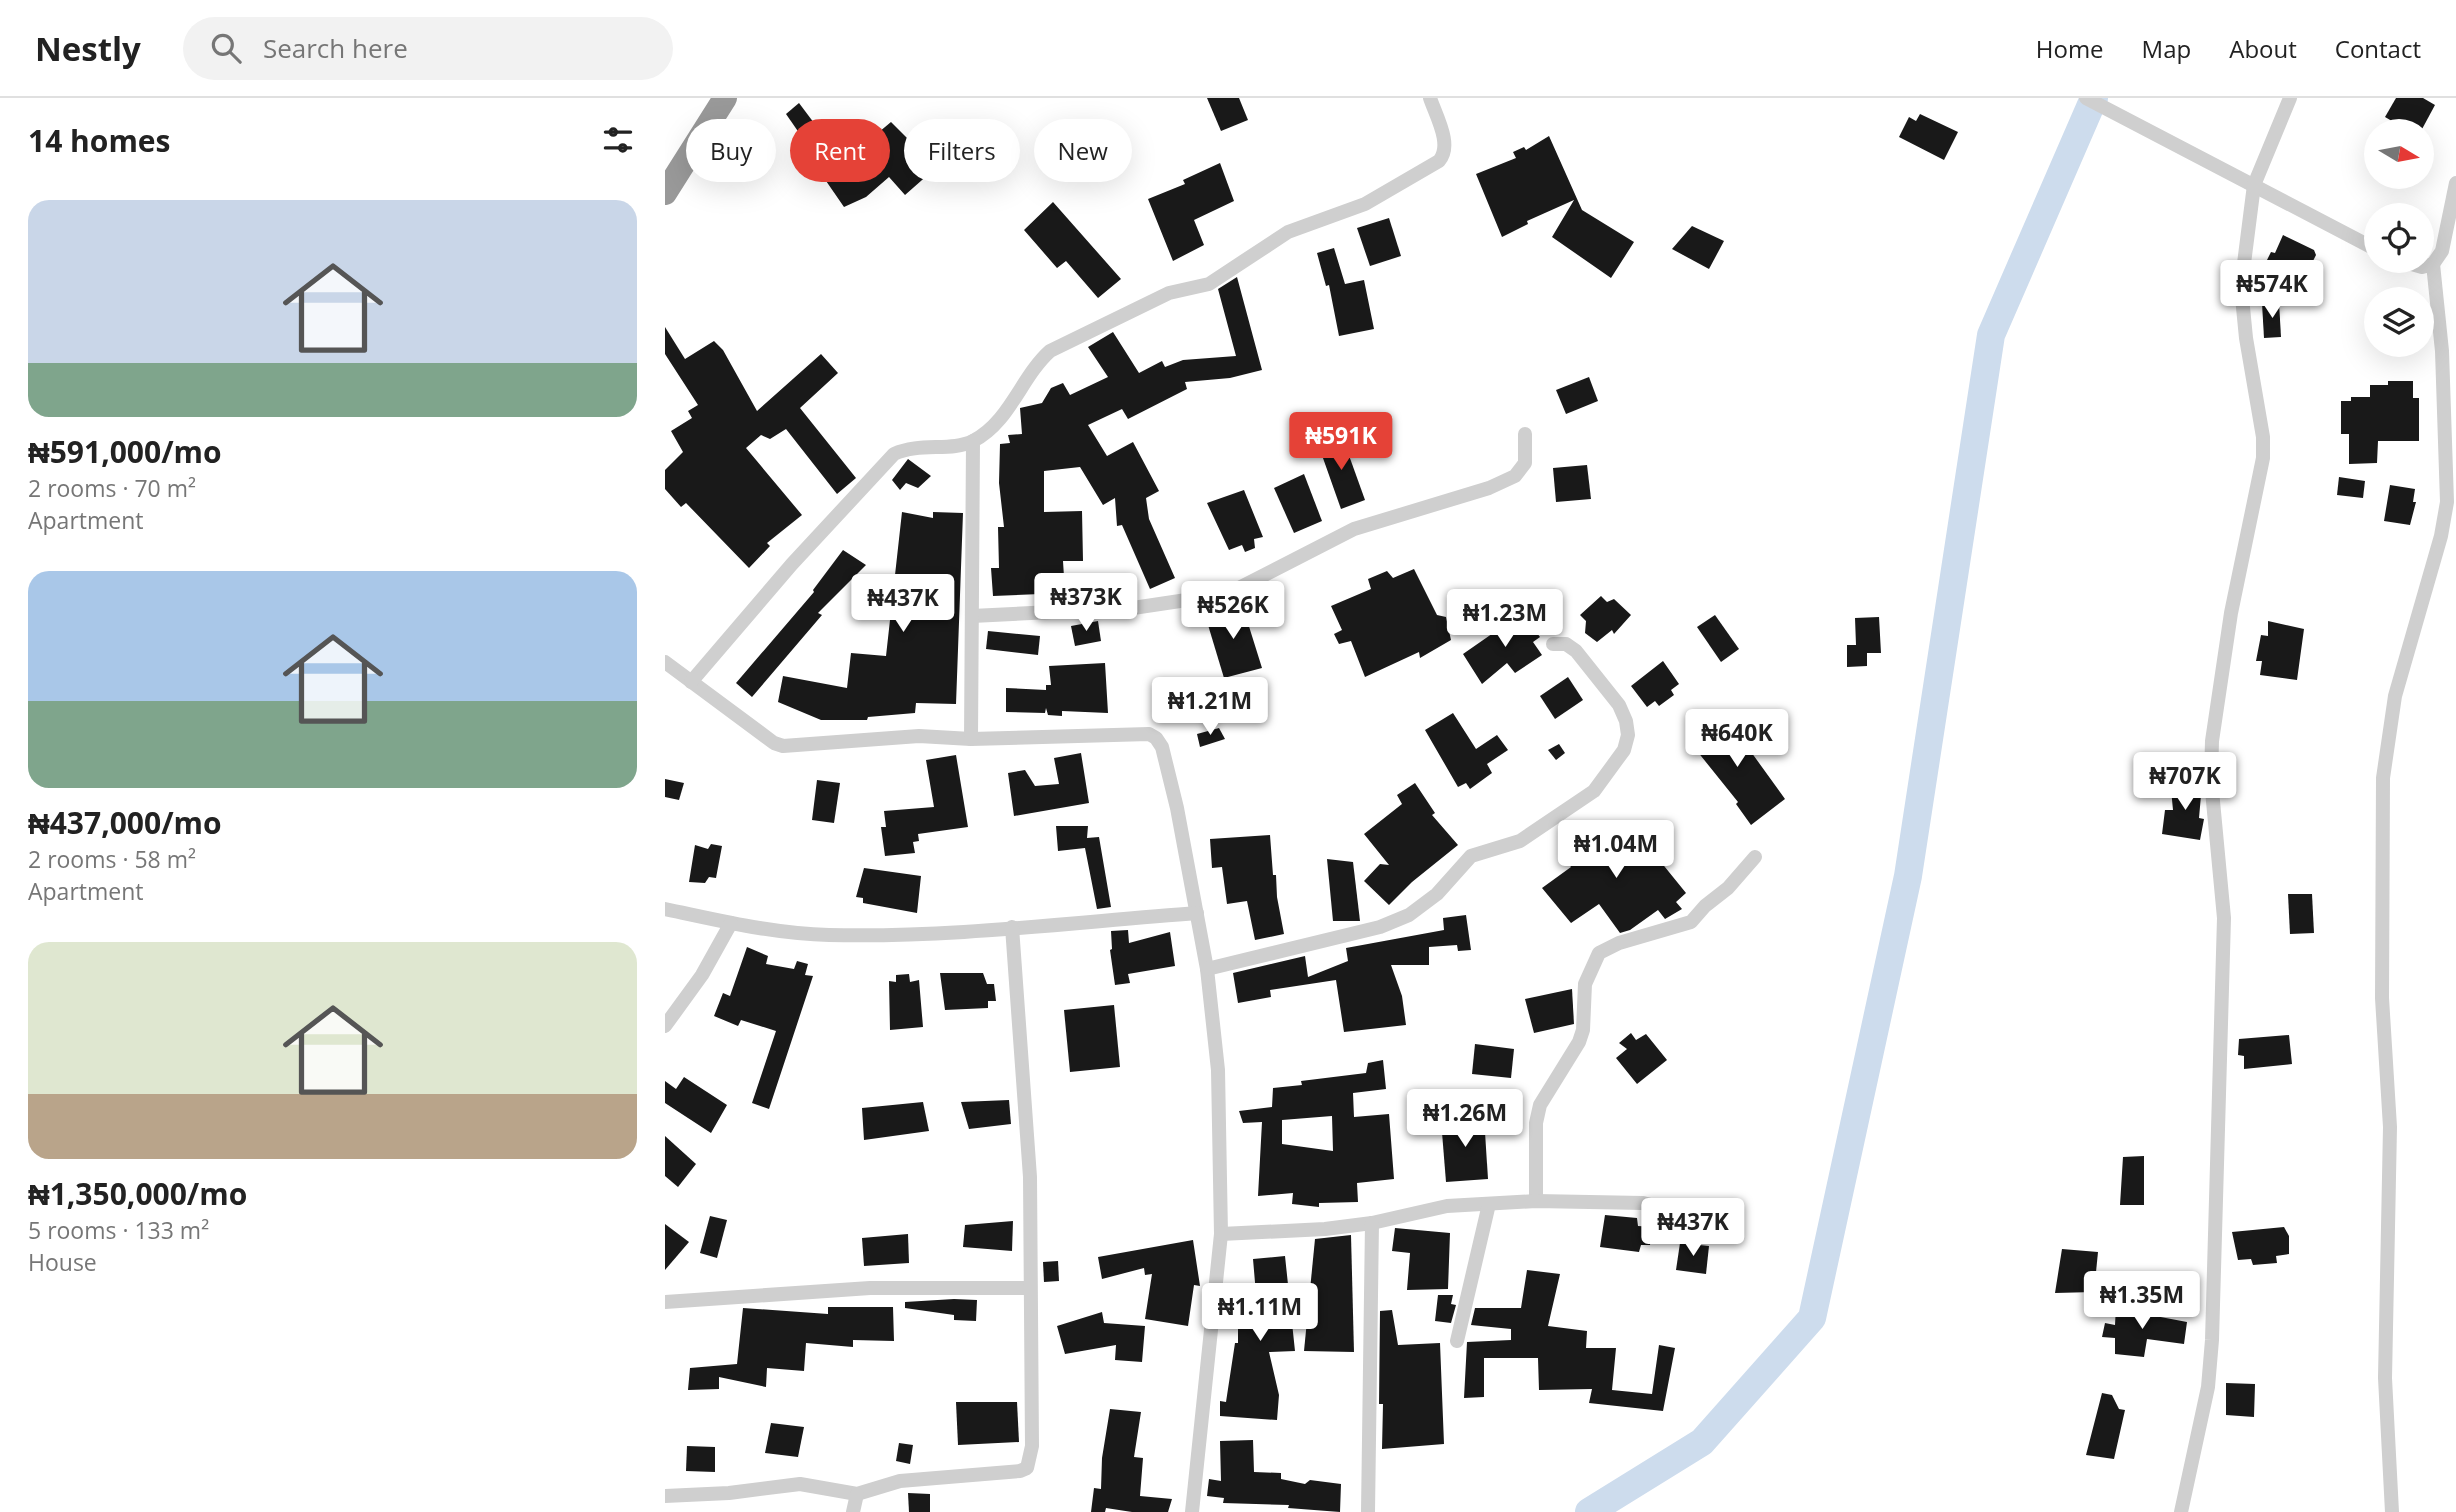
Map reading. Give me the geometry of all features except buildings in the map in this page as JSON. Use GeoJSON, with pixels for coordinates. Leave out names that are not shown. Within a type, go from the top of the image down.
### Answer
{"type":"FeatureCollection","features":[{"type":"Feature","properties":{"kind":"highway"},"geometry":{"type":"LineString","coordinates":[[665,193],[725,98]]}},
{"type":"Feature","properties":{"kind":"street"},"geometry":{"type":"LineString","coordinates":[[691,682],[792,564],[894,454],[909,447],[973,441],[1021,394],[1038,362],[1049,351],[1169,293],[1209,284],[1289,232],[1365,204],[1439,161],[1443,157],[1444,141],[1430,98]]}},
{"type":"Feature","properties":{"kind":"street"},"geometry":{"type":"LineString","coordinates":[[2086,98],[2364,243]]}},
{"type":"Feature","properties":{"kind":"street"},"geometry":{"type":"LineString","coordinates":[[2181,1512],[2208,1387],[2212,1340],[2224,918],[2211,780],[2212,741],[2231,612],[2263,458],[2263,437],[2241,302],[2254,185],[2290,98]]}},
{"type":"Feature","properties":{"kind":"street"},"geometry":{"type":"LineString","coordinates":[[2434,263],[2442,251],[2456,183]]}},
{"type":"Feature","properties":{"kind":"street"},"geometry":{"type":"LineString","coordinates":[[2392,1512],[2385,1378],[2391,1127],[2382,999],[2383,778],[2395,696],[2438,550],[2447,502],[2442,351],[2434,273]]}},
{"type":"Feature","properties":{"kind":"street"},"geometry":{"type":"LineString","coordinates":[[972,616],[1133,608],[1200,598],[1239,588],[1354,529],[1489,488],[1514,476],[1525,463],[1525,434]]}},
{"type":"Feature","properties":{"kind":"street"},"geometry":{"type":"LineString","coordinates":[[971,739],[973,441]]}},
{"type":"Feature","properties":{"kind":"street"},"geometry":{"type":"LineString","coordinates":[[1207,969],[1380,927],[1409,915],[1437,894],[1471,856],[1520,841],[1594,791],[1624,750],[1626,722],[1619,705],[1576,651],[1566,644],[1553,644]]}},
{"type":"Feature","properties":{"kind":"street"},"geometry":{"type":"LineString","coordinates":[[665,662],[774,743],[783,746],[919,736],[971,739],[1149,734],[1156,738],[1162,747],[1198,913],[1218,1070],[1221,1234],[1192,1512]]}},
{"type":"Feature","properties":{"kind":"street"},"geometry":{"type":"LineString","coordinates":[[1536,1201],[1536,1123],[1541,1105],[1579,1042],[1583,1030],[1585,984],[1599,953],[1619,943],[1691,922],[1705,906],[1728,888],[1755,857]]}},
{"type":"Feature","properties":{"kind":"street"},"geometry":{"type":"LineString","coordinates":[[665,909],[731,923],[827,935],[1012,927],[1198,913]]}},
{"type":"Feature","properties":{"kind":"street"},"geometry":{"type":"LineString","coordinates":[[665,1026],[702,975],[731,923]]}},
{"type":"Feature","properties":{"kind":"street"},"geometry":{"type":"LineString","coordinates":[[665,1496],[729,1493],[800,1484],[857,1494],[900,1481],[1020,1471],[1027,1468],[1032,1446],[1030,1177],[1012,927]]}},
{"type":"Feature","properties":{"kind":"street"},"geometry":{"type":"LineString","coordinates":[[1221,1234],[1372,1223],[1437,1207],[1536,1201],[1643,1203],[1672,1211]]}},
{"type":"Feature","properties":{"kind":"street"},"geometry":{"type":"LineString","coordinates":[[1457,1341],[1489,1204]]}},
{"type":"Feature","properties":{"kind":"street"},"geometry":{"type":"LineString","coordinates":[[1368,1512],[1372,1223]]}},
{"type":"Feature","properties":{"kind":"street"},"geometry":{"type":"LineString","coordinates":[[665,1303],[870,1288],[1030,1288]]}},
{"type":"Feature","properties":{"kind":"street"},"geometry":{"type":"LineString","coordinates":[[853,1512],[857,1494]]}},
{"type":"Feature","properties":{"kind":"waterway"},"geometry":{"type":"LineString","coordinates":[[1589,1512],[1702,1442],[1812,1318],[1908,876],[1991,335],[2094,98]]}}]}
